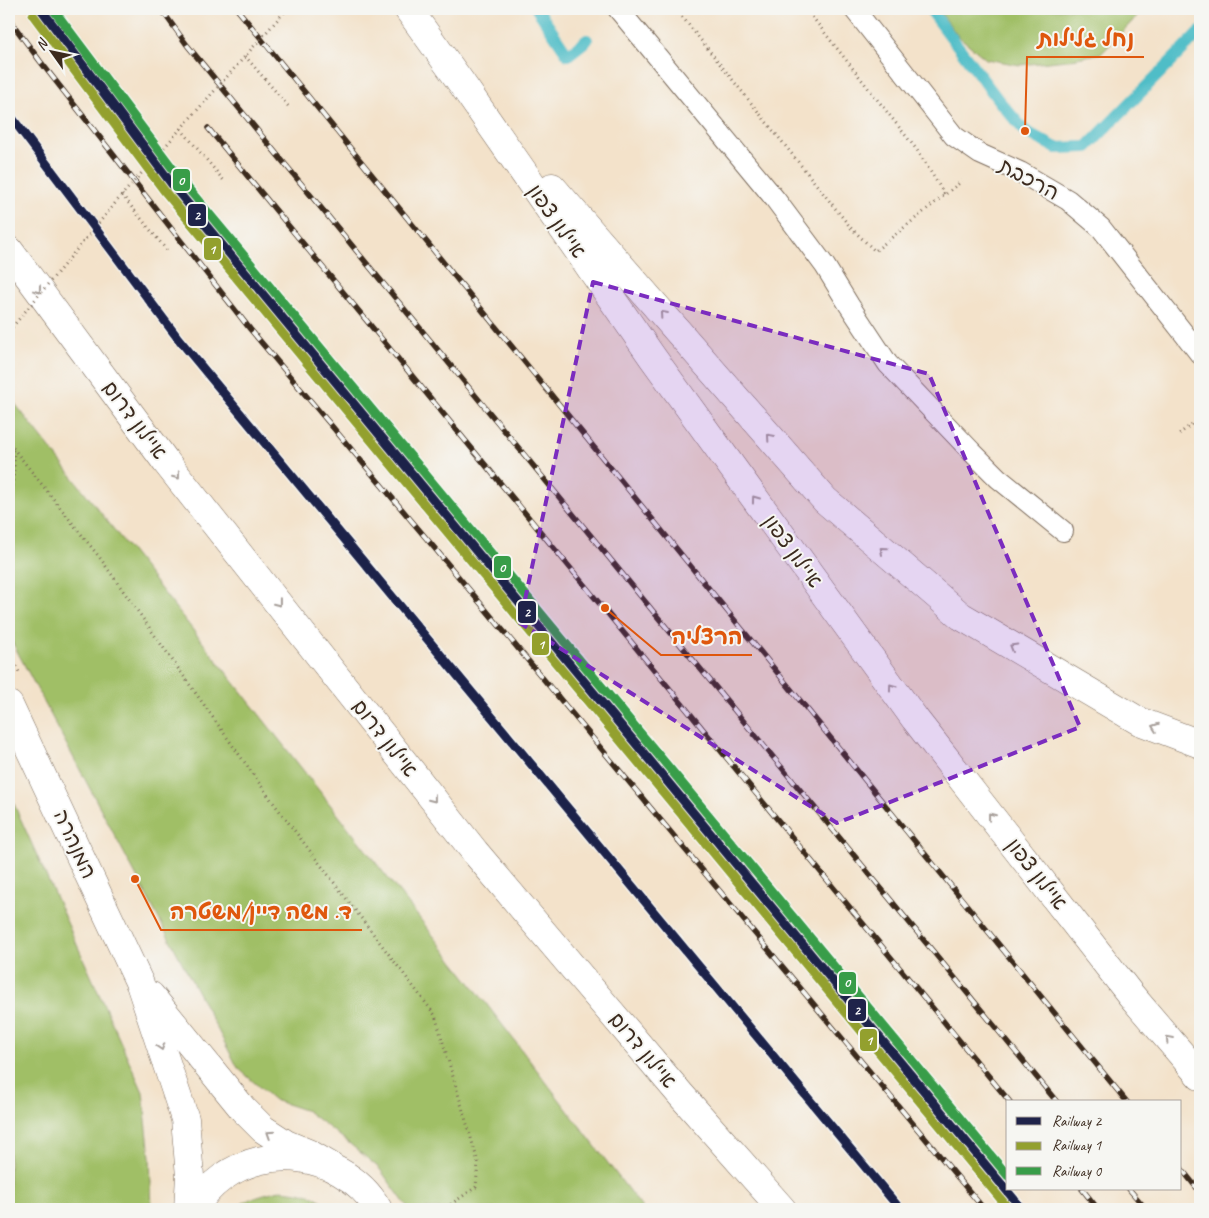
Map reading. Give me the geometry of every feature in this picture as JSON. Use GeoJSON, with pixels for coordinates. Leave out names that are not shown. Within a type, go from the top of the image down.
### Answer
{"type":"FeatureCollection","features":[{"type":"Feature","properties":{"kind":"main road","name":"איילון צפון"},"geometry":{"type":"LineString","coordinates":[[408,9],[653,358],[915,719],[1130,994],[1200,1076]]}},
{"type":"Feature","properties":{"kind":"main road"},"geometry":{"type":"LineString","coordinates":[[460,81],[825,500],[961,616],[1138,721],[1200,744]]}},
{"type":"Feature","properties":{"kind":"main road","name":"איילון דרום"},"geometry":{"type":"LineString","coordinates":[[9,250],[166,462],[475,852],[681,1095],[782,1209]]}},
{"type":"Feature","properties":{"kind":"main road","name":"המנהרה"},"geometry":{"type":"LineString","coordinates":[[9,704],[140,984],[185,1119],[190,1176],[188,1209]]}},
{"type":"Feature","properties":{"kind":"main road","name":"המנהרה"},"geometry":{"type":"LineString","coordinates":[[140,984],[243,1109],[263,1129],[286,1144],[310,1154],[353,1180],[373,1200],[378,1209]]}},
{"type":"Feature","properties":{"kind":"main road"},"geometry":{"type":"LineString","coordinates":[[194,1209],[199,1200],[216,1182],[236,1169],[258,1160],[282,1157],[306,1159],[329,1165]]}},
{"type":"Feature","properties":{"kind":"lane"},"geometry":{"type":"LineString","coordinates":[[618,9],[775,199],[825,266],[888,364],[998,478],[1063,531]]}},
{"type":"Feature","properties":{"kind":"lane","name":"הרכבת"},"geometry":{"type":"LineString","coordinates":[[854,9],[954,136],[980,154],[1020,172],[1068,200],[1101,228],[1200,354]]}},
{"type":"Feature","properties":{"kind":"path"},"geometry":{"type":"LineString","coordinates":[[9,331],[122,195],[287,9]]}},
{"type":"Feature","properties":{"kind":"path"},"geometry":{"type":"LineString","coordinates":[[676,9],[851,228],[875,251],[966,177]]}},
{"type":"Feature","properties":{"kind":"path"},"geometry":{"type":"LineString","coordinates":[[806,9],[918,150],[945,195]]}},
{"type":"Feature","properties":{"kind":"path"},"geometry":{"type":"LineString","coordinates":[[245,56],[289,107]]}},
{"type":"Feature","properties":{"kind":"path"},"geometry":{"type":"LineString","coordinates":[[181,129],[225,182]]}},
{"type":"Feature","properties":{"kind":"path"},"geometry":{"type":"LineString","coordinates":[[122,195],[169,253]]}},
{"type":"Feature","properties":{"kind":"path"},"geometry":{"type":"LineString","coordinates":[[1179,434],[1200,418]]}},
{"type":"Feature","properties":{"kind":"path"},"geometry":{"type":"LineString","coordinates":[[9,440],[13,448],[100,558],[272,801],[435,1015],[478,1162],[476,1188],[444,1209]]}},
{"type":"Feature","properties":{"kind":"path"},"geometry":{"type":"LineString","coordinates":[[9,547],[14,470],[13,448]]}},
{"type":"Feature","properties":{"kind":"path"},"geometry":{"type":"LineString","coordinates":[[9,653],[23,680]]}},
{"type":"Feature","properties":{"kind":"highlighted area"},"geometry":{"type":"Polygon","coordinates":[[[593,282],[929,374],[1080,727],[837,823],[520,623],[593,282]]]}},
{"type":"Feature","properties":{"kind":"green space"},"geometry":{"type":"Polygon","coordinates":[[[938,9],[1144,9],[1102,53],[1067,60],[1020,65],[986,59],[957,35],[938,9]]]}},
{"type":"Feature","properties":{"kind":"green space"},"geometry":{"type":"Polygon","coordinates":[[[9,396],[472,985],[643,1209],[409,1209],[379,1168],[344,1139],[307,1111],[274,1100],[238,1068],[9,636],[9,396]]]}},
{"type":"Feature","properties":{"kind":"green space"},"geometry":{"type":"Polygon","coordinates":[[[9,793],[143,1092],[150,1157],[152,1209],[9,1209],[9,793]]]}},
{"type":"Feature","properties":{"kind":"green space"},"geometry":{"type":"Polygon","coordinates":[[[280,1190],[309,1195],[321,1200],[333,1209],[236,1209],[251,1199],[280,1190]]]}},
{"type":"Feature","properties":{"kind":"waterway"},"geometry":{"type":"LineString","coordinates":[[537,9],[568,55],[587,40]]}},
{"type":"Feature","properties":{"kind":"waterway"},"geometry":{"type":"LineString","coordinates":[[930,9],[999,101],[1025,131],[1056,148],[1087,147],[1200,32]]}},
{"type":"Feature","properties":{"kind":"railway"},"geometry":{"type":"LineString","coordinates":[[161,9],[187,45],[1055,1100]]}},
{"type":"Feature","properties":{"kind":"railway"},"geometry":{"type":"LineString","coordinates":[[237,9],[1125,1100]]}},
{"type":"Feature","properties":{"kind":"railway"},"geometry":{"type":"LineString","coordinates":[[9,19],[250,329],[984,1209]]}},
{"type":"Feature","properties":{"kind":"railway"},"geometry":{"type":"LineString","coordinates":[[208,128],[1008,1100]]}},
{"type":"Feature","properties":{"kind":"railway"},"geometry":{"type":"LineString","coordinates":[[1182,1170],[1200,1192]]}},
{"type":"Feature","properties":{"kind":"railway"},"geometry":{"type":"LineString","coordinates":[[1083,1190],[1098,1209]]}},
{"type":"Feature","properties":{"kind":"railway"},"geometry":{"type":"LineString","coordinates":[[1130,1190],[1146,1209]]}},
{"type":"Feature","properties":{"kind":"rail line","name":"2"},"geometry":{"type":"LineString","coordinates":[[41,9],[174,187],[1006,1190]]}},
{"type":"Feature","properties":{"kind":"rail line","name":"0"},"geometry":{"type":"LineString","coordinates":[[53,9],[182,181],[1006,1174]]}},
{"type":"Feature","properties":{"kind":"rail line","name":"1"},"geometry":{"type":"LineString","coordinates":[[33,15],[166,193],[1009,1209]]}},
{"type":"Feature","properties":{"kind":"rail line","name":"2"},"geometry":{"type":"LineString","coordinates":[[9,114],[177,337],[900,1209]]}},
{"type":"Feature","properties":{"kind":"rail line","name":"2"},"geometry":{"type":"LineString","coordinates":[[1006,1190],[1022,1209]]}},
{"type":"Feature","properties":{"kind":"place","name":"נחל גלילות"},"geometry":{"type":"Point","coordinates":[1025,131]}},
{"type":"Feature","properties":{"kind":"place","name":"הרצליה"},"geometry":{"type":"Point","coordinates":[605,608]}},
{"type":"Feature","properties":{"kind":"place","name":"ד. משה דיין/משטרה"},"geometry":{"type":"Point","coordinates":[135,879]}}]}
